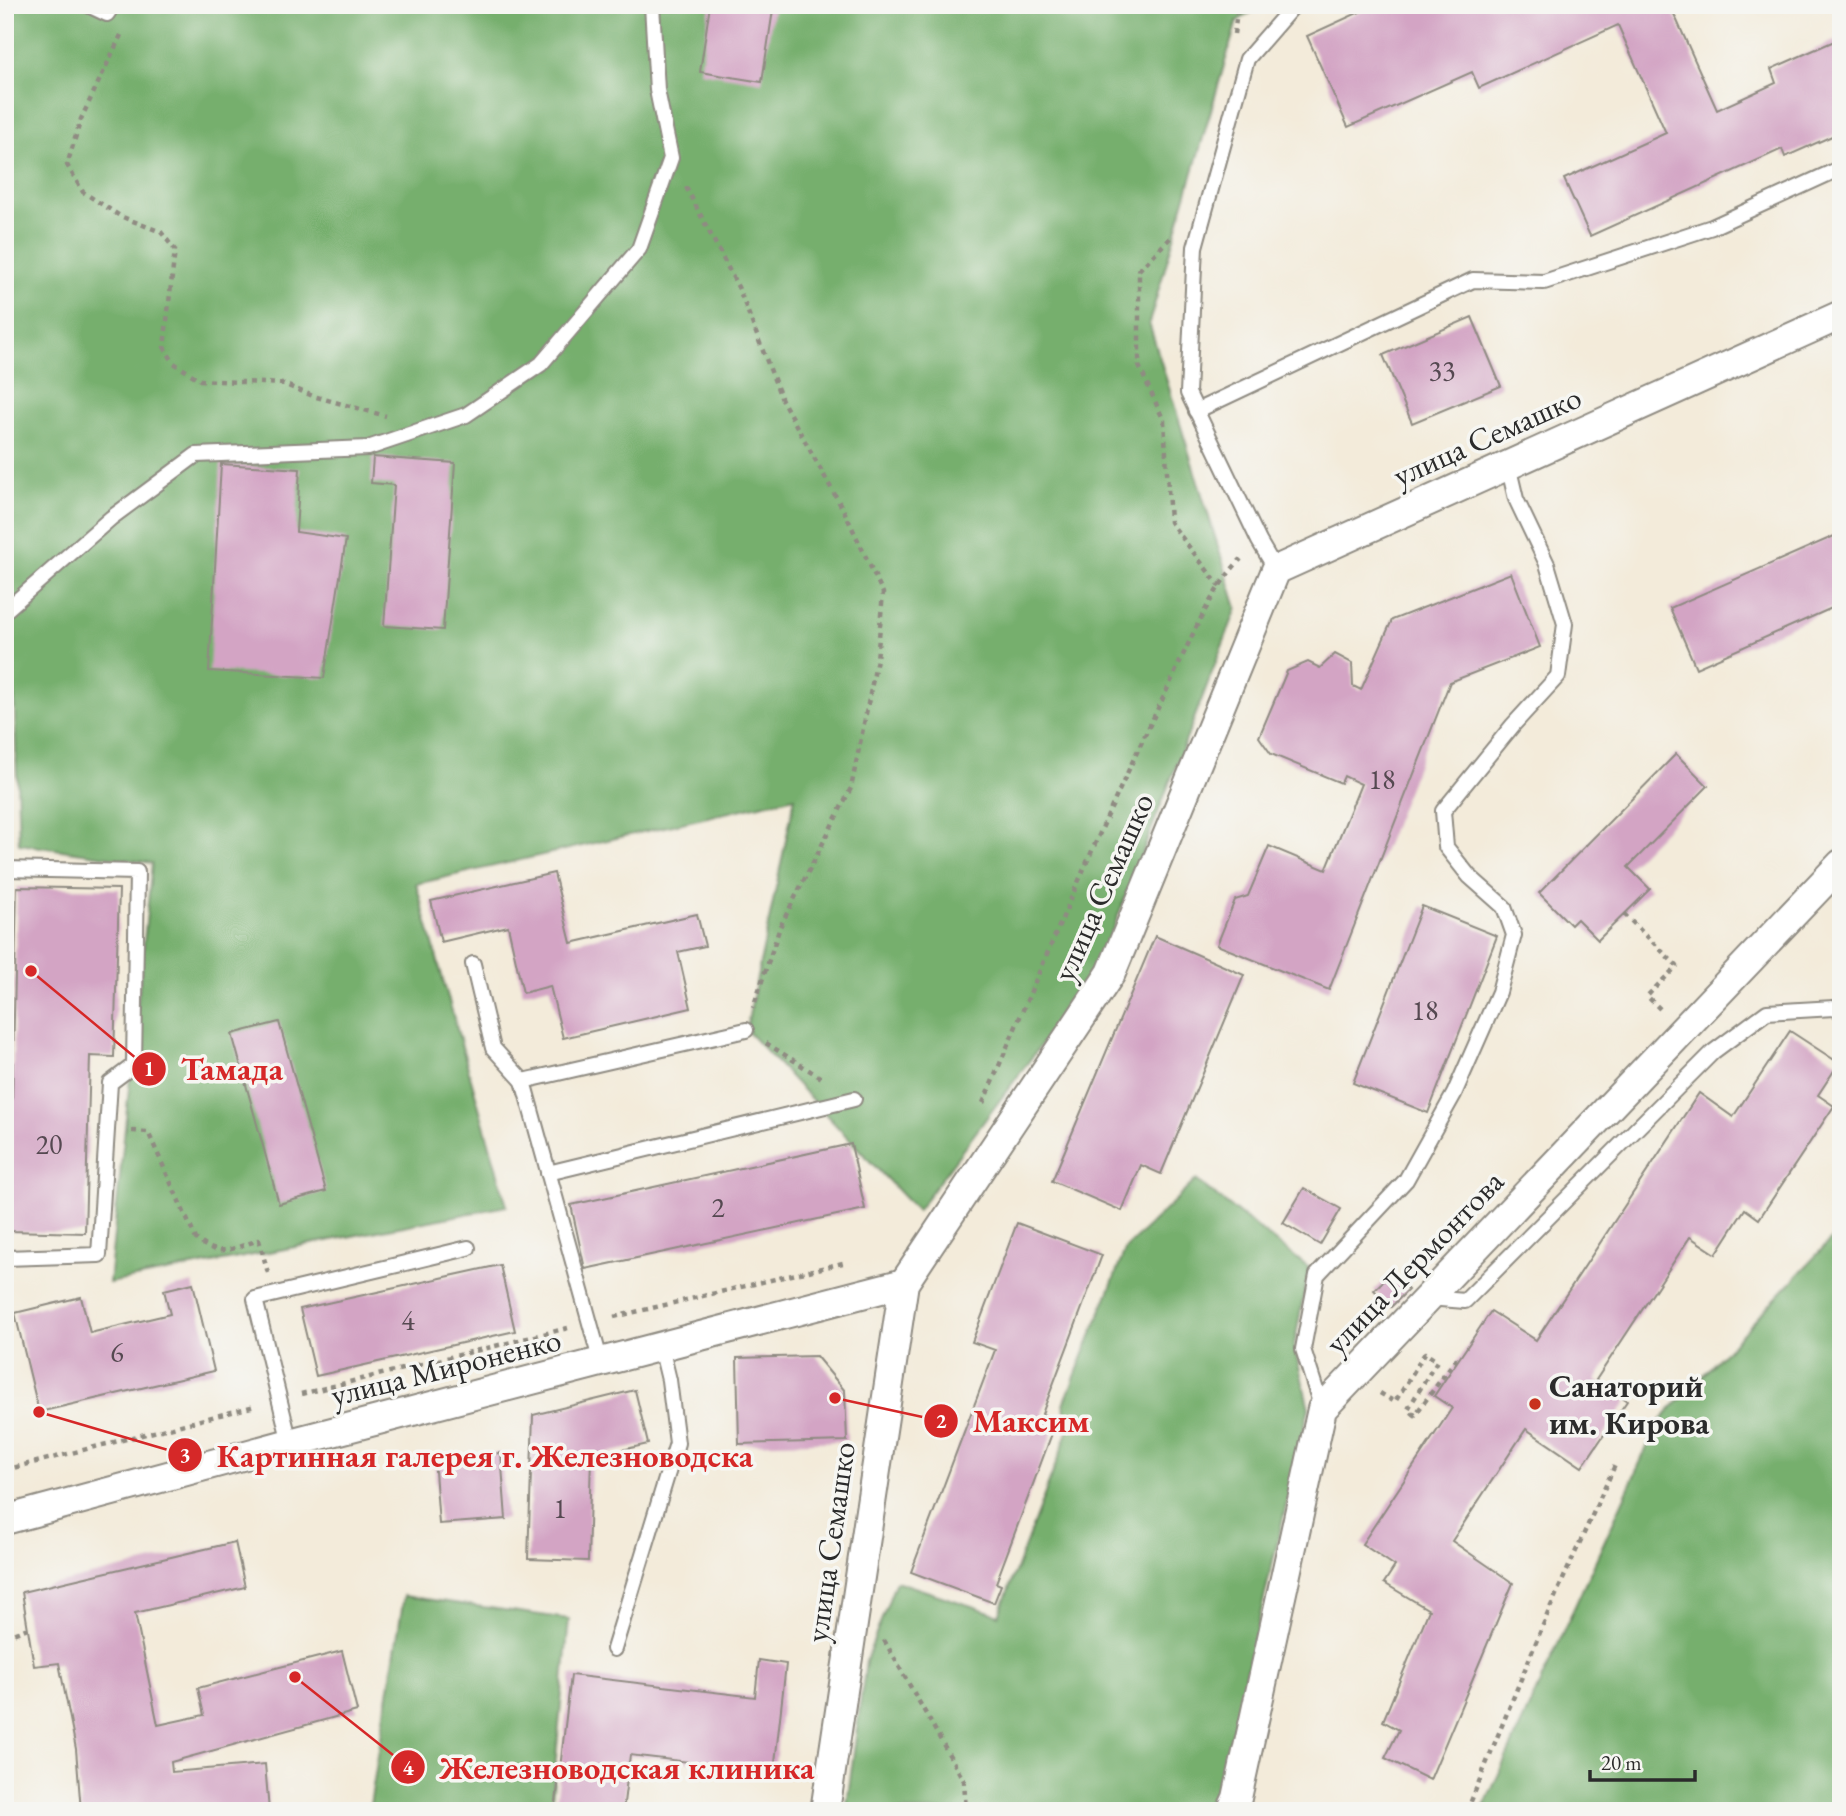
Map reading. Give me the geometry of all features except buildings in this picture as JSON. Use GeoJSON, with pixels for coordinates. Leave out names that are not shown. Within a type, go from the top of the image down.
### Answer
{"type":"FeatureCollection","features":[{"type":"Feature","properties":{"kind":"street","name":"улица Семашко"},"geometry":{"type":"LineString","coordinates":[[825,1811],[904,1283],[1111,973],[1276,570],[1841,315]]}},
{"type":"Feature","properties":{"kind":"street","name":"улица Лермонтова"},"geometry":{"type":"LineString","coordinates":[[1322,1409],[1841,864]]}},
{"type":"Feature","properties":{"kind":"street","name":"улица Мироненко"},"geometry":{"type":"LineString","coordinates":[[5,1520],[904,1283]]}},
{"type":"Feature","properties":{"kind":"street"},"geometry":{"type":"LineString","coordinates":[[1231,1811],[1237,1798],[1322,1409]]}},
{"type":"Feature","properties":{"kind":"lane"},"geometry":{"type":"LineString","coordinates":[[88,5],[110,9]]}},
{"type":"Feature","properties":{"kind":"lane"},"geometry":{"type":"LineString","coordinates":[[5,611],[111,518],[196,456],[368,448],[466,415],[541,364],[639,249],[671,158],[657,90],[652,5]]}},
{"type":"Feature","properties":{"kind":"lane"},"geometry":{"type":"LineString","coordinates":[[1276,570],[1259,541],[1188,393],[1195,247],[1247,59],[1294,5]]}},
{"type":"Feature","properties":{"kind":"lane"},"geometry":{"type":"LineString","coordinates":[[1196,411],[1473,280],[1544,282],[1713,227],[1841,168]]}},
{"type":"Feature","properties":{"kind":"lane"},"geometry":{"type":"LineString","coordinates":[[1322,1409],[1303,1349],[1317,1275],[1406,1180],[1454,1094],[1494,1005],[1514,935],[1504,907],[1469,876],[1446,848],[1443,811],[1513,725],[1558,676],[1565,624],[1547,564],[1516,499],[1508,465]]}},
{"type":"Feature","properties":{"kind":"lane"},"geometry":{"type":"LineString","coordinates":[[5,869],[137,872],[134,1065],[110,1083],[99,1255],[5,1258]]}},
{"type":"Feature","properties":{"kind":"lane"},"geometry":{"type":"LineString","coordinates":[[473,964],[493,1048],[523,1081],[601,1363]]}},
{"type":"Feature","properties":{"kind":"lane"},"geometry":{"type":"LineString","coordinates":[[1428,1298],[1465,1301],[1713,1052],[1767,1012],[1834,1008],[1841,1010]]}},
{"type":"Feature","properties":{"kind":"lane"},"geometry":{"type":"LineString","coordinates":[[523,1081],[746,1030]]}},
{"type":"Feature","properties":{"kind":"lane"},"geometry":{"type":"LineString","coordinates":[[548,1173],[854,1099]]}},
{"type":"Feature","properties":{"kind":"lane"},"geometry":{"type":"LineString","coordinates":[[290,1443],[255,1298],[468,1248]]}},
{"type":"Feature","properties":{"kind":"lane"},"geometry":{"type":"LineString","coordinates":[[614,1649],[677,1443],[669,1380],[661,1347]]}},
{"type":"Feature","properties":{"kind":"path"},"geometry":{"type":"LineString","coordinates":[[110,9],[124,30],[81,119],[67,164],[83,192],[120,216],[161,232],[175,250],[164,347],[174,363],[200,380],[283,384],[313,396],[428,428]]}},
{"type":"Feature","properties":{"kind":"path"},"geometry":{"type":"LineString","coordinates":[[671,158],[738,289],[782,400],[845,513],[883,593],[877,659],[851,788],[780,927],[746,1030],[854,1099]]}},
{"type":"Feature","properties":{"kind":"path"},"geometry":{"type":"LineString","coordinates":[[982,1105],[1124,779],[1192,639],[1232,569],[1259,541]]}},
{"type":"Feature","properties":{"kind":"path"},"geometry":{"type":"LineString","coordinates":[[1624,914],[1677,966],[1647,996],[1682,1031]]}},
{"type":"Feature","properties":{"kind":"path"},"geometry":{"type":"LineString","coordinates":[[148,1132],[195,1239],[208,1249],[222,1251],[259,1240],[274,1294]]}},
{"type":"Feature","properties":{"kind":"path"},"geometry":{"type":"LineString","coordinates":[[5,1470],[590,1323],[855,1260]]}},
{"type":"Feature","properties":{"kind":"path"},"geometry":{"type":"LineString","coordinates":[[1376,1391],[1395,1402],[1425,1353],[1437,1361],[1408,1409],[1415,1415],[1456,1359],[1458,1360]]}},
{"type":"Feature","properties":{"kind":"path"},"geometry":{"type":"LineString","coordinates":[[1467,1811],[1550,1608],[1616,1463]]}},
{"type":"Feature","properties":{"kind":"path"},"geometry":{"type":"LineString","coordinates":[[858,1593],[964,1781],[966,1811]]}},
{"type":"Feature","properties":{"kind":"path"},"geometry":{"type":"LineString","coordinates":[[5,1637],[28,1628]]}},
{"type":"Feature","properties":{"kind":"green space"},"geometry":{"type":"Polygon","coordinates":[[[5,5],[1264,5],[1237,21],[1149,323],[1237,608],[1097,970],[917,1211],[746,1030],[795,797],[416,884],[507,1206],[109,1283],[152,863],[19,844],[5,397],[5,5]]]}},
{"type":"Feature","properties":{"kind":"green space"},"geometry":{"type":"Polygon","coordinates":[[[1196,1180],[1309,1268],[1294,1346],[1309,1408],[1220,1785],[1208,1811],[846,1811],[866,1661],[896,1581],[999,1615],[1068,1432],[1064,1404],[1126,1248],[1196,1180]]]}},
{"type":"Feature","properties":{"kind":"green space"},"geometry":{"type":"Polygon","coordinates":[[[1841,1229],[1841,1811],[1482,1811],[1658,1423],[1841,1229]]]}},
{"type":"Feature","properties":{"kind":"green space"},"geometry":{"type":"Polygon","coordinates":[[[404,1596],[569,1619],[551,1811],[369,1811],[404,1596]]]}},
{"type":"Feature","properties":{"kind":"place","name":"Тамада"},"geometry":{"type":"Point","coordinates":[31,971]}},
{"type":"Feature","properties":{"kind":"place","name":"Максим"},"geometry":{"type":"Point","coordinates":[835,1398]}},
{"type":"Feature","properties":{"kind":"place","name":"Санаторий им. Кирова"},"geometry":{"type":"Point","coordinates":[1535,1404]}},
{"type":"Feature","properties":{"kind":"place","name":"Картинная галерея г. Железноводска"},"geometry":{"type":"Point","coordinates":[39,1412]}},
{"type":"Feature","properties":{"kind":"place","name":"Железноводская клиника"},"geometry":{"type":"Point","coordinates":[295,1677]}}]}
